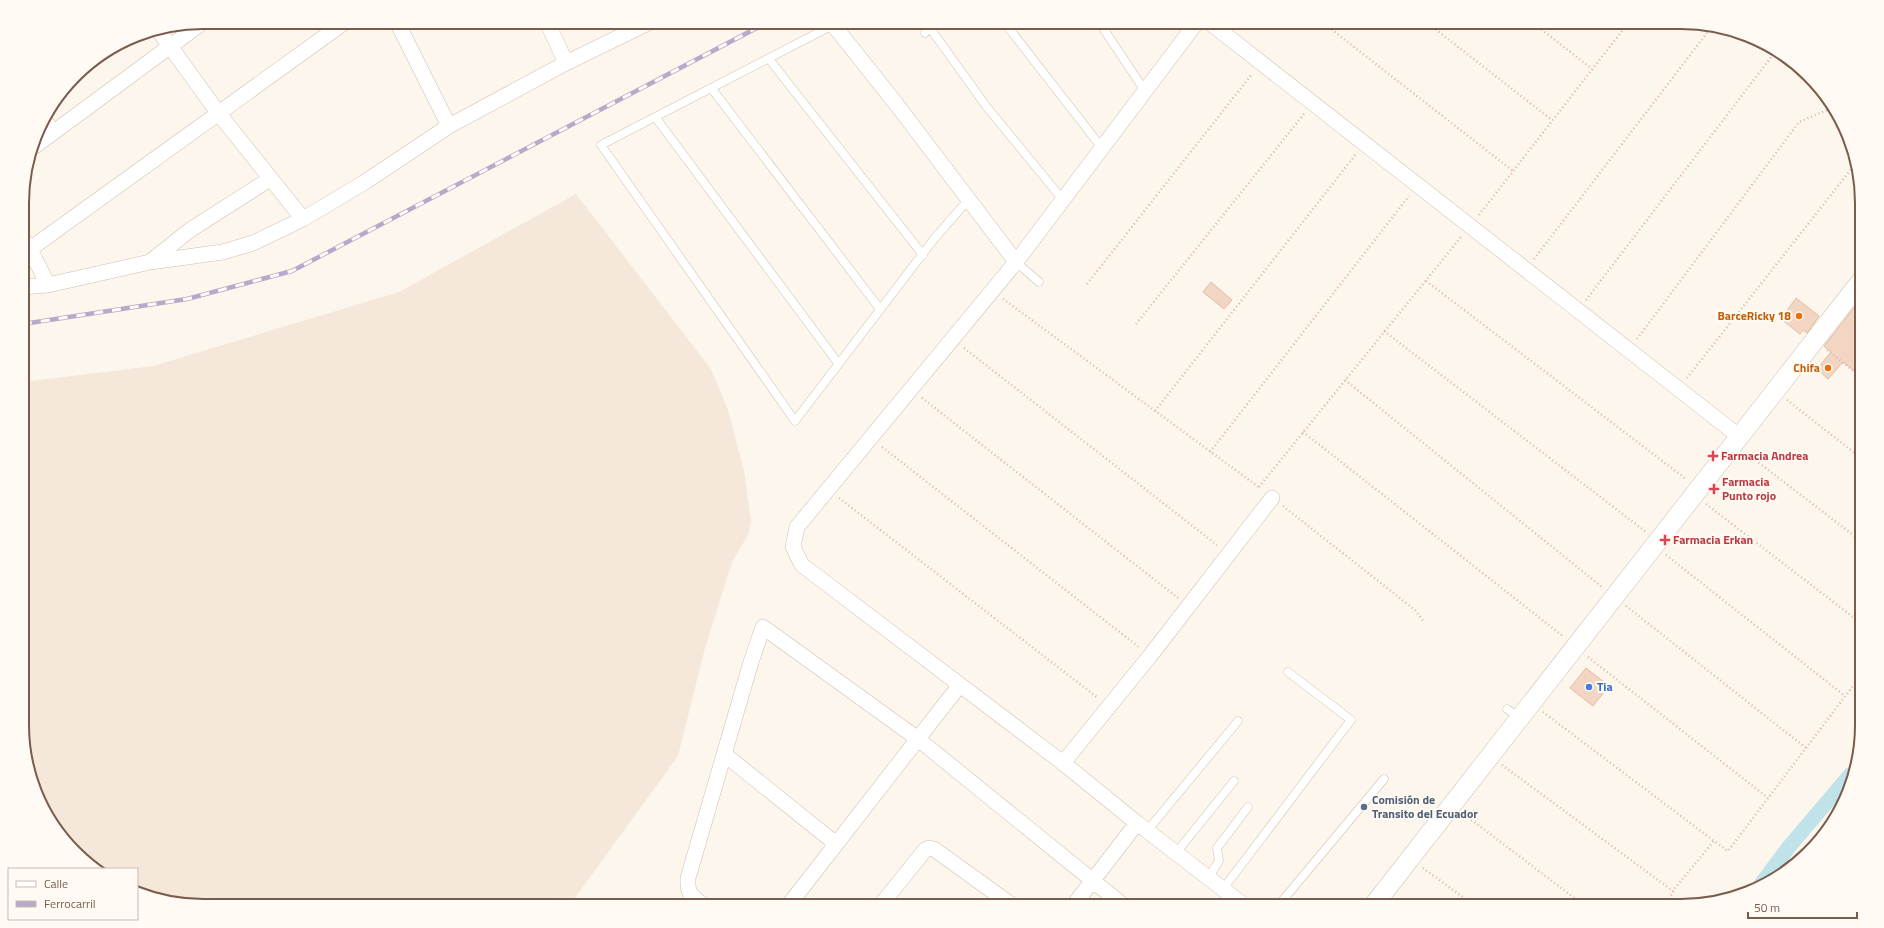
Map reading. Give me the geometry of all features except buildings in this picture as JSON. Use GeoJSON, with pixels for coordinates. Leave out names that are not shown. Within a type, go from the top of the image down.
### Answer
{"type":"FeatureCollection","features":[{"type":"Feature","properties":{"kind":"street"},"geometry":{"type":"LineString","coordinates":[[40,142],[193,29]]}},
{"type":"Feature","properties":{"kind":"street"},"geometry":{"type":"LineString","coordinates":[[29,242],[219,114],[335,29]]}},
{"type":"Feature","properties":{"kind":"street"},"geometry":{"type":"LineString","coordinates":[[400,29],[449,126]]}},
{"type":"Feature","properties":{"kind":"street"},"geometry":{"type":"LineString","coordinates":[[550,29],[566,63]]}},
{"type":"Feature","properties":{"kind":"street"},"geometry":{"type":"LineString","coordinates":[[29,287],[48,285],[150,262],[223,252],[253,243],[303,219],[366,182],[449,126],[566,63],[636,29]]}},
{"type":"Feature","properties":{"kind":"street"},"geometry":{"type":"LineString","coordinates":[[839,29],[1016,262]]}},
{"type":"Feature","properties":{"kind":"street"},"geometry":{"type":"LineString","coordinates":[[1192,29],[1016,262],[797,527],[793,547],[802,565],[959,686],[1063,763],[1142,827],[1236,899]]}},
{"type":"Feature","properties":{"kind":"street"},"geometry":{"type":"LineString","coordinates":[[1218,29],[1629,350],[1678,389],[1737,441]]}},
{"type":"Feature","properties":{"kind":"street"},"geometry":{"type":"LineString","coordinates":[[161,34],[219,114],[303,219]]}},
{"type":"Feature","properties":{"kind":"street"},"geometry":{"type":"LineString","coordinates":[[48,124],[53,132]]}},
{"type":"Feature","properties":{"kind":"street"},"geometry":{"type":"LineString","coordinates":[[150,262],[190,230],[270,179]]}},
{"type":"Feature","properties":{"kind":"street"},"geometry":{"type":"LineString","coordinates":[[29,250],[48,285]]}},
{"type":"Feature","properties":{"kind":"street"},"geometry":{"type":"LineString","coordinates":[[1378,899],[1490,756],[1514,714],[1532,704],[1855,289]]}},
{"type":"Feature","properties":{"kind":"street"},"geometry":{"type":"LineString","coordinates":[[1063,763],[1150,656],[1228,553],[1272,498]]}},
{"type":"Feature","properties":{"kind":"street"},"geometry":{"type":"LineString","coordinates":[[696,899],[687,889],[688,878],[763,627],[918,739],[1115,899]]}},
{"type":"Feature","properties":{"kind":"street"},"geometry":{"type":"LineString","coordinates":[[793,899],[835,843],[959,686]]}},
{"type":"Feature","properties":{"kind":"street"},"geometry":{"type":"LineString","coordinates":[[724,754],[835,843]]}},
{"type":"Feature","properties":{"kind":"street"},"geometry":{"type":"LineString","coordinates":[[1079,899],[1142,827]]}},
{"type":"Feature","properties":{"kind":"street"},"geometry":{"type":"LineString","coordinates":[[886,899],[925,850],[929,848],[934,849],[1003,899]]}},
{"type":"Feature","properties":{"kind":"lane"},"geometry":{"type":"LineString","coordinates":[[823,29],[769,59],[601,146],[795,421],[922,255],[968,200]]}},
{"type":"Feature","properties":{"kind":"lane"},"geometry":{"type":"LineString","coordinates":[[925,33],[929,29]]}},
{"type":"Feature","properties":{"kind":"lane"},"geometry":{"type":"LineString","coordinates":[[931,29],[986,106],[1063,200]]}},
{"type":"Feature","properties":{"kind":"lane"},"geometry":{"type":"LineString","coordinates":[[1009,29],[1102,148]]}},
{"type":"Feature","properties":{"kind":"lane"},"geometry":{"type":"LineString","coordinates":[[1104,29],[1145,91]]}},
{"type":"Feature","properties":{"kind":"lane"},"geometry":{"type":"LineString","coordinates":[[769,59],[922,255]]}},
{"type":"Feature","properties":{"kind":"lane"},"geometry":{"type":"LineString","coordinates":[[712,89],[880,309]]}},
{"type":"Feature","properties":{"kind":"lane"},"geometry":{"type":"LineString","coordinates":[[656,118],[838,363]]}},
{"type":"Feature","properties":{"kind":"lane"},"geometry":{"type":"LineString","coordinates":[[1016,262],[1039,282]]}},
{"type":"Feature","properties":{"kind":"lane"},"geometry":{"type":"LineString","coordinates":[[1223,889],[1351,720],[1288,672]]}},
{"type":"Feature","properties":{"kind":"lane"},"geometry":{"type":"LineString","coordinates":[[1142,827],[1238,721]]}},
{"type":"Feature","properties":{"kind":"lane"},"geometry":{"type":"LineString","coordinates":[[1284,899],[1384,778]]}},
{"type":"Feature","properties":{"kind":"lane"},"geometry":{"type":"LineString","coordinates":[[1176,853],[1234,781]]}},
{"type":"Feature","properties":{"kind":"lane"},"geometry":{"type":"LineString","coordinates":[[1208,878],[1219,861],[1217,848],[1248,807]]}},
{"type":"Feature","properties":{"kind":"path"},"geometry":{"type":"LineString","coordinates":[[1331,29],[1513,170]]}},
{"type":"Feature","properties":{"kind":"path"},"geometry":{"type":"LineString","coordinates":[[1435,29],[1552,120]]}},
{"type":"Feature","properties":{"kind":"path"},"geometry":{"type":"LineString","coordinates":[[1541,29],[1592,69]]}},
{"type":"Feature","properties":{"kind":"path"},"geometry":{"type":"LineString","coordinates":[[1259,487],[1470,226],[1623,29]]}},
{"type":"Feature","properties":{"kind":"path"},"geometry":{"type":"LineString","coordinates":[[1526,270],[1709,31]]}},
{"type":"Feature","properties":{"kind":"path"},"geometry":{"type":"LineString","coordinates":[[1578,310],[1773,55]]}},
{"type":"Feature","properties":{"kind":"path"},"geometry":{"type":"LineString","coordinates":[[1087,284],[1261,62]]}},
{"type":"Feature","properties":{"kind":"path"},"geometry":{"type":"LineString","coordinates":[[1136,324],[1313,103]]}},
{"type":"Feature","properties":{"kind":"path"},"geometry":{"type":"LineString","coordinates":[[1629,350],[1799,122],[1827,110],[1827,108]]}},
{"type":"Feature","properties":{"kind":"path"},"geometry":{"type":"LineString","coordinates":[[1156,411],[1364,143]]}},
{"type":"Feature","properties":{"kind":"path"},"geometry":{"type":"LineString","coordinates":[[1678,389],[1852,168]]}},
{"type":"Feature","properties":{"kind":"path"},"geometry":{"type":"LineString","coordinates":[[1210,452],[1418,185]]}},
{"type":"Feature","properties":{"kind":"path"},"geometry":{"type":"LineString","coordinates":[[1426,281],[1697,492],[1855,618]]}},
{"type":"Feature","properties":{"kind":"path"},"geometry":{"type":"LineString","coordinates":[[992,291],[1259,487],[1415,610],[1424,622]]}},
{"type":"Feature","properties":{"kind":"path"},"geometry":{"type":"LineString","coordinates":[[1384,332],[1656,544],[1845,696]]}},
{"type":"Feature","properties":{"kind":"path"},"geometry":{"type":"LineString","coordinates":[[952,339],[1228,553]]}},
{"type":"Feature","properties":{"kind":"path"},"geometry":{"type":"LineString","coordinates":[[1814,340],[1855,372]]}},
{"type":"Feature","properties":{"kind":"path"},"geometry":{"type":"LineString","coordinates":[[1345,380],[1806,748]]}},
{"type":"Feature","properties":{"kind":"path"},"geometry":{"type":"LineString","coordinates":[[911,389],[1188,605]]}},
{"type":"Feature","properties":{"kind":"path"},"geometry":{"type":"LineString","coordinates":[[1775,392],[1855,453]]}},
{"type":"Feature","properties":{"kind":"path"},"geometry":{"type":"LineString","coordinates":[[1303,432],[1768,798]]}},
{"type":"Feature","properties":{"kind":"path"},"geometry":{"type":"LineString","coordinates":[[870,438],[1150,656]]}},
{"type":"Feature","properties":{"kind":"path"},"geometry":{"type":"LineString","coordinates":[[1737,441],[1855,535]]}},
{"type":"Feature","properties":{"kind":"path"},"geometry":{"type":"LineString","coordinates":[[827,490],[1109,707]]}},
{"type":"Feature","properties":{"kind":"path"},"geometry":{"type":"LineString","coordinates":[[1532,704],[1728,851],[1855,683]]}},
{"type":"Feature","properties":{"kind":"path"},"geometry":{"type":"LineString","coordinates":[[1490,756],[1673,891]]}},
{"type":"Feature","properties":{"kind":"path"},"geometry":{"type":"LineString","coordinates":[[1452,805],[1576,899]]}},
{"type":"Feature","properties":{"kind":"path"},"geometry":{"type":"LineString","coordinates":[[1669,899],[1673,891],[1714,841]]}},
{"type":"Feature","properties":{"kind":"path"},"geometry":{"type":"LineString","coordinates":[[1410,858],[1466,899]]}},
{"type":"Feature","properties":{"kind":"shaded area"},"geometry":{"type":"Polygon","coordinates":[[[576,194],[711,369],[728,410],[744,471],[751,521],[748,535],[732,562],[705,648],[678,756],[574,899],[192,899],[169,896],[138,887],[138,868],[103,868],[88,856],[72,840],[58,822],[42,792],[32,759],[29,736],[29,381],[153,366],[399,292],[576,194]]]}},
{"type":"Feature","properties":{"kind":"waterway"},"geometry":{"type":"LineString","coordinates":[[1767,877],[1788,848],[1847,779]]}},
{"type":"Feature","properties":{"kind":"railway"},"geometry":{"type":"LineString","coordinates":[[29,323],[187,299],[292,271],[755,29]]}},
{"type":"Feature","properties":{"kind":"place","name":"BarceRicky 18"},"geometry":{"type":"Point","coordinates":[1799,316]}},
{"type":"Feature","properties":{"kind":"place","name":"Chifa"},"geometry":{"type":"Point","coordinates":[1828,368]}},
{"type":"Feature","properties":{"kind":"place","name":"Farmacia Andrea"},"geometry":{"type":"Point","coordinates":[1713,456]}},
{"type":"Feature","properties":{"kind":"place","name":"Farmacia Punto rojo"},"geometry":{"type":"Point","coordinates":[1714,489]}},
{"type":"Feature","properties":{"kind":"place","name":"Farmacia Erkan"},"geometry":{"type":"Point","coordinates":[1665,540]}},
{"type":"Feature","properties":{"kind":"place","name":"Tia"},"geometry":{"type":"Point","coordinates":[1589,687]}},
{"type":"Feature","properties":{"kind":"place","name":"Comisión de Transito del Ecuador"},"geometry":{"type":"Point","coordinates":[1364,807]}}]}
